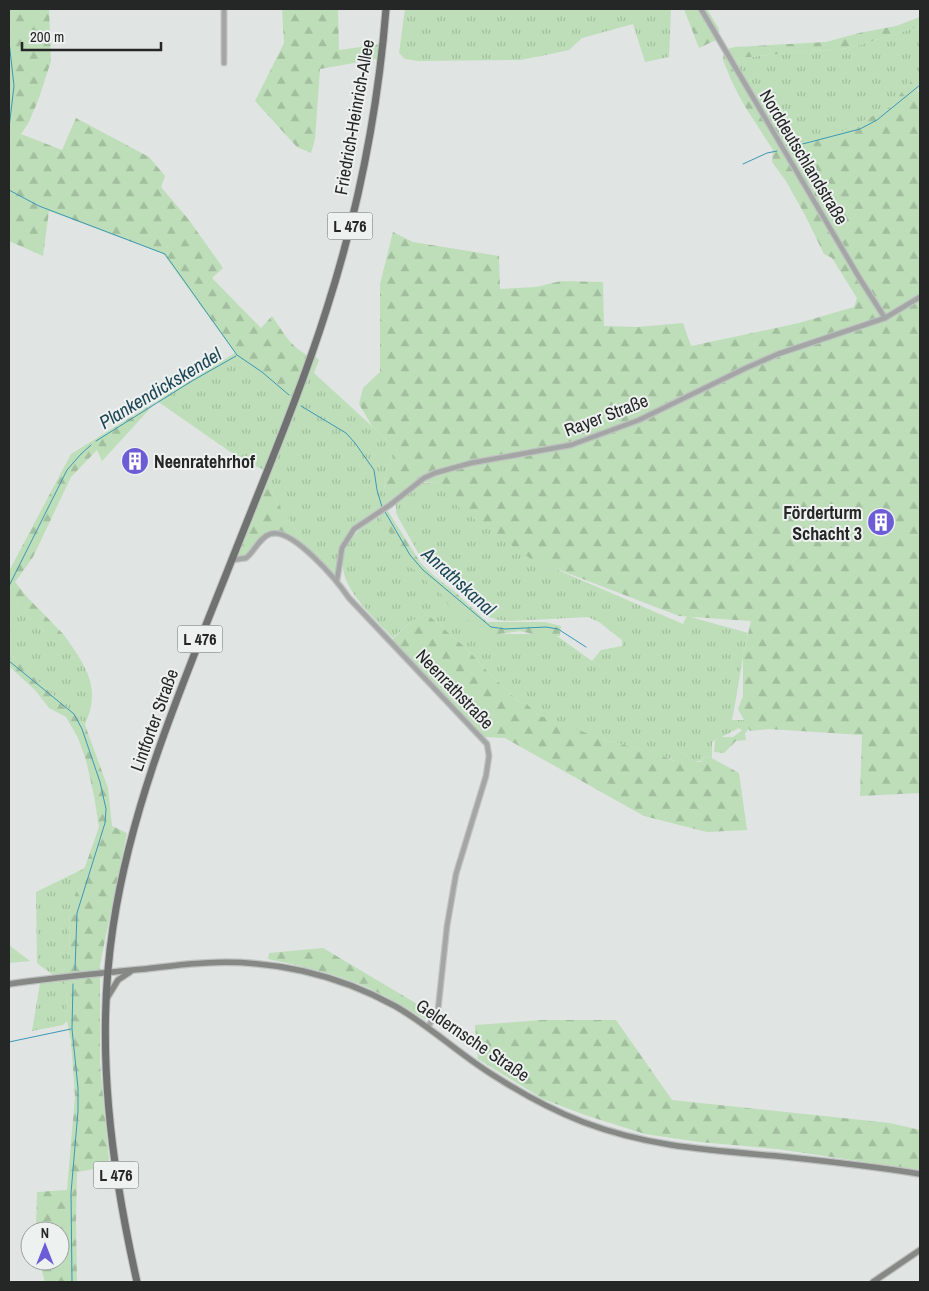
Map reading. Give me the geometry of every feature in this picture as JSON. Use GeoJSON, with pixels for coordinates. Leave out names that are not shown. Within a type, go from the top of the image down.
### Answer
{"type":"FeatureCollection","features":[{"type":"Feature","properties":{"kind":"main road","name":"Friedrich-Heinrich-Allee"},"geometry":{"type":"LineString","coordinates":[[292,404],[328,306],[363,174],[382,50],[386,9]]}},
{"type":"Feature","properties":{"kind":"main road","name":"Lintforter Straße"},"geometry":{"type":"LineString","coordinates":[[136,1282],[124,1226],[114,1164],[107,1102],[107,998],[113,926],[125,862],[155,758],[292,404]]}},
{"type":"Feature","properties":{"kind":"main road","name":"Geldernsche Straße"},"geometry":{"type":"LineString","coordinates":[[9,984],[108,972],[225,962],[268,965],[306,971],[349,984],[394,1006],[428,1027],[493,1075],[540,1102],[582,1121],[641,1140],[699,1150],[811,1160],[920,1174]]}},
{"type":"Feature","properties":{"kind":"main road"},"geometry":{"type":"LineString","coordinates":[[107,998],[118,980],[134,970]]}},
{"type":"Feature","properties":{"kind":"main road"},"geometry":{"type":"LineString","coordinates":[[873,1282],[920,1250]]}},
{"type":"Feature","properties":{"kind":"street"},"geometry":{"type":"LineString","coordinates":[[224,9],[224,63]]}},
{"type":"Feature","properties":{"kind":"street","name":"Norddeutschlandstraße"},"geometry":{"type":"LineString","coordinates":[[701,9],[860,279],[885,318]]}},
{"type":"Feature","properties":{"kind":"street","name":"Rayer Straße"},"geometry":{"type":"LineString","coordinates":[[337,580],[342,548],[354,529],[390,505],[424,478],[434,473],[472,463],[571,445],[586,440],[639,420],[778,354],[885,318],[920,297]]}},
{"type":"Feature","properties":{"kind":"street","name":"Neenrathstraße"},"geometry":{"type":"LineString","coordinates":[[232,560],[246,558],[267,535],[278,533],[289,537],[307,550],[337,580],[349,598],[485,740],[490,750],[486,776],[456,874],[447,926],[438,1010],[428,1027]]}},
{"type":"Feature","properties":{"kind":"green space"},"geometry":{"type":"Polygon","coordinates":[[[9,9],[49,9],[51,61],[39,98],[29,122],[21,134],[62,150],[76,118],[149,157],[165,176],[161,187],[189,220],[223,268],[212,278],[261,328],[272,316],[293,345],[311,357],[292,405],[245,365],[161,253],[49,211],[43,256],[9,241],[9,9]]]}},
{"type":"Feature","properties":{"kind":"green space"},"geometry":{"type":"Polygon","coordinates":[[[282,9],[338,9],[339,50],[382,44],[382,58],[320,69],[315,139],[311,153],[297,147],[255,101],[284,43],[282,9]]]}},
{"type":"Feature","properties":{"kind":"green space"},"geometry":{"type":"Polygon","coordinates":[[[405,9],[671,9],[669,57],[645,62],[633,24],[582,38],[569,50],[520,60],[419,61],[405,59],[399,53],[405,9]]]}},
{"type":"Feature","properties":{"kind":"green space"},"geometry":{"type":"Polygon","coordinates":[[[684,9],[707,9],[719,29],[718,39],[699,48],[684,9]]]}},
{"type":"Feature","properties":{"kind":"green space"},"geometry":{"type":"Polygon","coordinates":[[[920,17],[920,26],[839,50],[731,59],[768,123],[775,119],[787,139],[797,143],[830,138],[892,106],[910,80],[920,94],[920,793],[860,796],[862,735],[769,729],[750,731],[738,709],[743,696],[743,656],[751,621],[679,616],[531,559],[466,513],[447,497],[440,483],[418,482],[389,506],[384,483],[386,471],[398,450],[372,426],[359,404],[363,388],[380,372],[380,284],[393,232],[413,242],[499,256],[500,289],[536,287],[561,281],[603,282],[604,326],[638,327],[683,323],[691,346],[799,323],[854,307],[857,298],[832,258],[824,254],[786,181],[772,162],[773,150],[744,105],[732,82],[723,60],[724,50],[735,47],[826,42],[896,26],[920,17]]]}},
{"type":"Feature","properties":{"kind":"green space"},"geometry":{"type":"Polygon","coordinates":[[[920,26],[920,88],[917,90],[910,80],[892,106],[830,138],[797,143],[787,139],[775,120],[768,123],[731,59],[839,50],[920,26]]]}},
{"type":"Feature","properties":{"kind":"green space"},"geometry":{"type":"Polygon","coordinates":[[[235,353],[245,365],[292,404],[312,353],[319,360],[314,373],[398,450],[386,471],[384,483],[389,506],[354,529],[342,548],[337,580],[313,555],[276,501],[266,471],[239,458],[157,401],[235,353]]]}},
{"type":"Feature","properties":{"kind":"green space"},"geometry":{"type":"Polygon","coordinates":[[[157,401],[102,461],[97,450],[71,477],[33,557],[15,582],[64,635],[57,644],[16,604],[9,611],[9,571],[71,454],[157,401]]]}},
{"type":"Feature","properties":{"kind":"green space"},"geometry":{"type":"Polygon","coordinates":[[[266,471],[276,501],[313,555],[278,533],[267,535],[246,558],[232,560],[266,471]]]}},
{"type":"Feature","properties":{"kind":"green space"},"geometry":{"type":"Polygon","coordinates":[[[420,483],[440,483],[535,557],[560,571],[683,624],[687,616],[748,633],[732,720],[744,720],[749,729],[745,733],[739,728],[712,742],[712,758],[706,755],[701,761],[693,761],[681,752],[675,761],[656,753],[601,739],[539,716],[527,704],[519,702],[468,650],[427,614],[410,622],[393,638],[358,600],[349,586],[344,572],[343,557],[349,542],[363,527],[383,515],[409,560],[474,621],[501,634],[554,634],[592,661],[601,650],[622,646],[622,640],[599,622],[588,617],[510,621],[489,617],[420,556],[398,517],[396,504],[420,483]]]}},
{"type":"Feature","properties":{"kind":"green space"},"geometry":{"type":"Polygon","coordinates":[[[388,511],[420,562],[487,622],[545,622],[561,626],[560,636],[537,635],[520,631],[481,634],[465,617],[448,605],[440,592],[428,584],[422,574],[408,566],[393,543],[390,533],[381,522],[381,514],[388,511]]]}},
{"type":"Feature","properties":{"kind":"green space"},"geometry":{"type":"Polygon","coordinates":[[[16,604],[57,644],[64,635],[80,659],[89,677],[92,696],[91,708],[85,725],[9,653],[9,611],[16,604]]]}},
{"type":"Feature","properties":{"kind":"green space"},"geometry":{"type":"Polygon","coordinates":[[[427,614],[468,650],[519,702],[527,704],[539,716],[604,740],[654,752],[674,761],[681,752],[693,761],[701,762],[706,755],[739,773],[747,830],[707,832],[644,816],[505,738],[484,737],[392,640],[410,622],[427,614]]]}},
{"type":"Feature","properties":{"kind":"green space"},"geometry":{"type":"Polygon","coordinates":[[[9,653],[85,725],[108,788],[112,826],[127,833],[100,965],[100,1064],[109,1160],[106,1167],[77,1172],[77,1282],[45,1282],[42,1271],[70,1271],[70,1221],[36,1221],[37,1192],[67,1190],[75,1097],[71,1041],[67,1021],[66,983],[62,972],[70,960],[69,912],[99,827],[86,760],[78,738],[66,717],[49,708],[35,690],[9,666],[9,653]]]}},
{"type":"Feature","properties":{"kind":"green space"},"geometry":{"type":"Polygon","coordinates":[[[744,729],[746,740],[736,741],[724,753],[714,752],[715,741],[721,737],[733,737],[744,729]]]}},
{"type":"Feature","properties":{"kind":"green space"},"geometry":{"type":"Polygon","coordinates":[[[85,868],[69,912],[70,960],[62,972],[66,983],[67,1021],[63,1025],[32,1031],[40,983],[52,982],[53,975],[37,963],[36,892],[85,868]]]}},
{"type":"Feature","properties":{"kind":"green space"},"geometry":{"type":"Polygon","coordinates":[[[9,945],[30,961],[9,963],[9,945]]]}},
{"type":"Feature","properties":{"kind":"green space"},"geometry":{"type":"Polygon","coordinates":[[[323,948],[434,1014],[425,1019],[380,993],[352,981],[317,970],[268,959],[269,953],[323,948]]]}},
{"type":"Feature","properties":{"kind":"green space"},"geometry":{"type":"Polygon","coordinates":[[[542,1020],[616,1020],[672,1100],[890,1123],[920,1130],[920,1170],[777,1149],[700,1142],[645,1134],[585,1115],[543,1099],[478,1059],[475,1025],[542,1020]]]}},
{"type":"Feature","properties":{"kind":"waterway"},"geometry":{"type":"LineString","coordinates":[[9,41],[14,86],[9,128]]}},
{"type":"Feature","properties":{"kind":"waterway"},"geometry":{"type":"LineString","coordinates":[[791,147],[860,129],[877,120],[920,85]]}},
{"type":"Feature","properties":{"kind":"waterway"},"geometry":{"type":"LineString","coordinates":[[743,164],[767,153],[777,151]]}},
{"type":"Feature","properties":{"kind":"waterway"},"geometry":{"type":"LineString","coordinates":[[9,190],[39,206],[165,254],[237,355],[262,372],[289,395]]}},
{"type":"Feature","properties":{"kind":"waterway","name":"Plankendickskendel"},"geometry":{"type":"LineString","coordinates":[[96,441],[236,356]]}},
{"type":"Feature","properties":{"kind":"waterway","name":"Anrathskanal"},"geometry":{"type":"LineString","coordinates":[[301,406],[346,433],[355,443],[374,470],[382,507]]}},
{"type":"Feature","properties":{"kind":"waterway","name":"Plankendickskendel"},"geometry":{"type":"LineString","coordinates":[[9,586],[67,470],[91,445]]}},
{"type":"Feature","properties":{"kind":"waterway","name":"Anrathskanal"},"geometry":{"type":"LineString","coordinates":[[384,510],[410,555],[423,570],[491,627],[505,629],[546,627],[558,629],[586,647]]}},
{"type":"Feature","properties":{"kind":"waterway","name":"Plankendickskendel"},"geometry":{"type":"LineString","coordinates":[[9,661],[74,714],[82,729],[100,782],[106,809],[105,823],[77,913],[75,970]]}},
{"type":"Feature","properties":{"kind":"waterway","name":"Plankendickskendel"},"geometry":{"type":"LineString","coordinates":[[72,1282],[71,1193],[78,1111],[78,1088],[72,1029],[73,984]]}},
{"type":"Feature","properties":{"kind":"waterway"},"geometry":{"type":"LineString","coordinates":[[9,1042],[71,1029]]}},
{"type":"Feature","properties":{"kind":"place","name":"Neenratehrhof"},"geometry":{"type":"Point","coordinates":[135,461]}},
{"type":"Feature","properties":{"kind":"place","name":"Förderturm Schacht 3"},"geometry":{"type":"Point","coordinates":[881,522]}}]}
